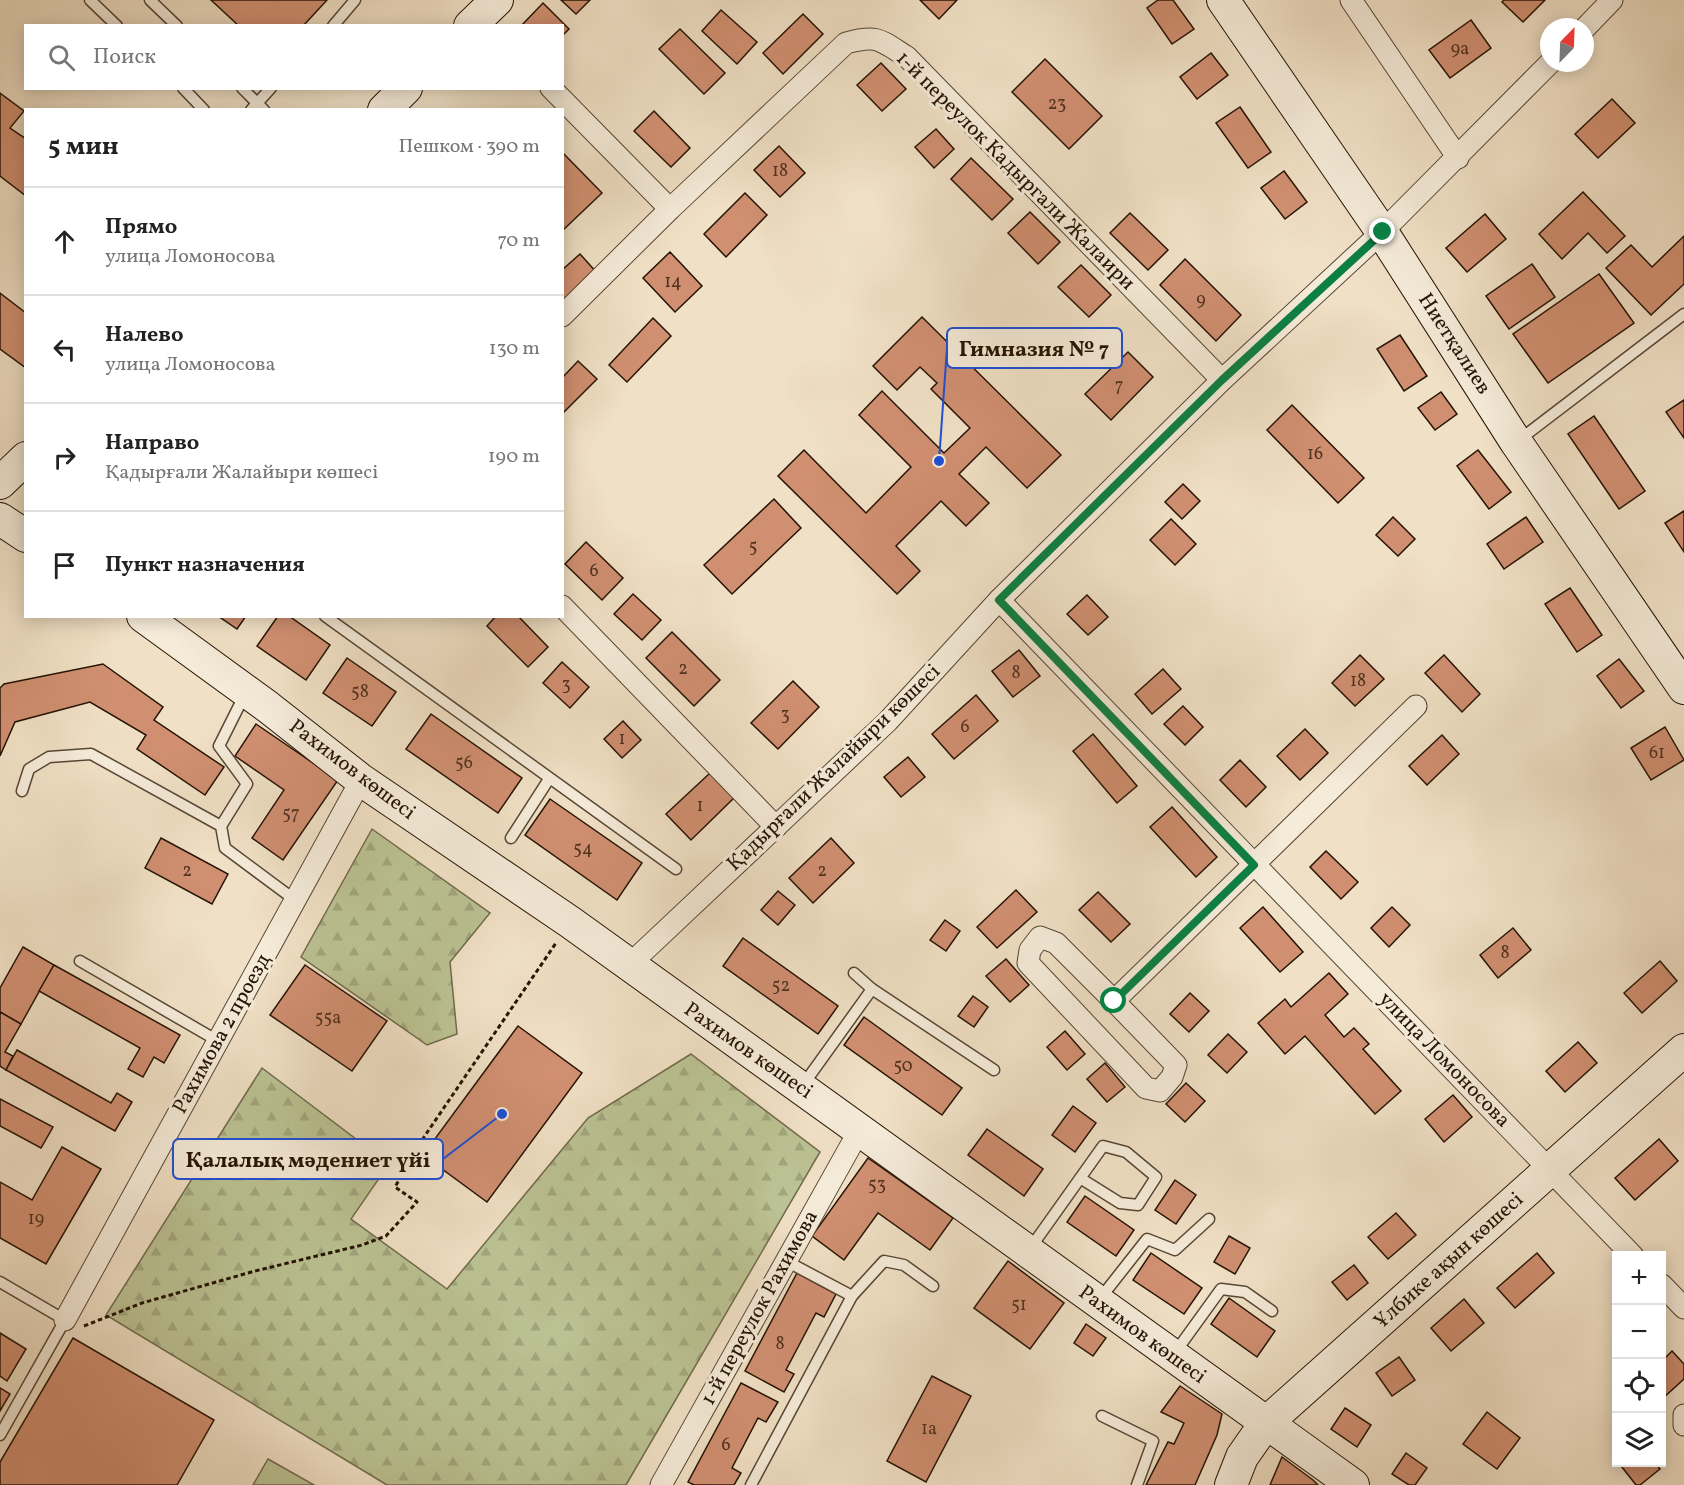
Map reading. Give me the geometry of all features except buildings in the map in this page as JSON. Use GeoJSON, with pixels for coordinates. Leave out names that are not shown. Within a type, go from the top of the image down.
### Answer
{"type":"FeatureCollection","features":[{"type":"Feature","properties":{"kind":"street","name":"Ниетқалиев"},"geometry":{"type":"LineString","coordinates":[[1223,0],[1383,232],[1516,442],[1684,688]]}},
{"type":"Feature","properties":{"kind":"street"},"geometry":{"type":"LineString","coordinates":[[1351,0],[1458,158]]}},
{"type":"Feature","properties":{"kind":"street"},"geometry":{"type":"LineString","coordinates":[[1594,19],[1612,0]]}},
{"type":"Feature","properties":{"kind":"street","name":"1-й переулок Кадыргали Жалаири"},"geometry":{"type":"LineString","coordinates":[[564,314],[670,209],[846,43],[868,37],[907,57],[1222,380]]}},
{"type":"Feature","properties":{"kind":"street","name":"Қадырғали Жалайыри көшесі"},"geometry":{"type":"LineString","coordinates":[[628,966],[888,721],[999,600],[1222,380],[1383,232],[1541,72]]}},
{"type":"Feature","properties":{"kind":"street"},"geometry":{"type":"LineString","coordinates":[[386,108],[404,90]]}},
{"type":"Feature","properties":{"kind":"street"},"geometry":{"type":"LineString","coordinates":[[553,90],[670,209]]}},
{"type":"Feature","properties":{"kind":"street"},"geometry":{"type":"LineString","coordinates":[[0,483],[24,461]]}},
{"type":"Feature","properties":{"kind":"street"},"geometry":{"type":"LineString","coordinates":[[0,519],[24,535]]}},
{"type":"Feature","properties":{"kind":"street","name":"улица Ломоносова"},"geometry":{"type":"LineString","coordinates":[[999,600],[1628,1251]]}},
{"type":"Feature","properties":{"kind":"street"},"geometry":{"type":"LineString","coordinates":[[564,608],[776,827]]}},
{"type":"Feature","properties":{"kind":"street","name":"Рахимов көшесі"},"geometry":{"type":"LineString","coordinates":[[146,618],[246,691],[361,780],[570,922],[628,966],[1353,1485]]}},
{"type":"Feature","properties":{"kind":"street"},"geometry":{"type":"LineString","coordinates":[[1114,1001],[1416,706]]}},
{"type":"Feature","properties":{"kind":"street","name":"Рахимова 2 проезд"},"geometry":{"type":"LineString","coordinates":[[72,1324],[218,1041],[361,780]]}},
{"type":"Feature","properties":{"kind":"street"},"geometry":{"type":"LineString","coordinates":[[1040,937],[1056,943],[1114,1001],[1176,1065],[1172,1077],[1160,1091],[1146,1088],[1028,963],[1030,950],[1040,937]]}},
{"type":"Feature","properties":{"kind":"street","name":"Ұлбике ақын көшесі"},"geometry":{"type":"LineString","coordinates":[[1231,1485],[1242,1457],[1265,1424],[1684,1050]]}},
{"type":"Feature","properties":{"kind":"street","name":"1-й переулок Рахимова"},"geometry":{"type":"LineString","coordinates":[[661,1485],[859,1131]]}},
{"type":"Feature","properties":{"kind":"street"},"geometry":{"type":"LineString","coordinates":[[1666,1289],[1684,1308]]}},
{"type":"Feature","properties":{"kind":"street"},"geometry":{"type":"LineString","coordinates":[[1684,1415],[1684,1425]]}},
{"type":"Feature","properties":{"kind":"lane"},"geometry":{"type":"LineString","coordinates":[[90,0],[115,24]]}},
{"type":"Feature","properties":{"kind":"lane"},"geometry":{"type":"LineString","coordinates":[[150,0],[175,24]]}},
{"type":"Feature","properties":{"kind":"lane"},"geometry":{"type":"LineString","coordinates":[[335,24],[355,0]]}},
{"type":"Feature","properties":{"kind":"lane"},"geometry":{"type":"LineString","coordinates":[[185,90],[202,108]]}},
{"type":"Feature","properties":{"kind":"lane"},"geometry":{"type":"LineString","coordinates":[[244,90],[257,107],[270,90]]}},
{"type":"Feature","properties":{"kind":"lane"},"geometry":{"type":"LineString","coordinates":[[1516,442],[1684,314]]}},
{"type":"Feature","properties":{"kind":"lane"},"geometry":{"type":"LineString","coordinates":[[328,618],[676,869]]}},
{"type":"Feature","properties":{"kind":"lane"},"geometry":{"type":"LineString","coordinates":[[246,691],[219,746],[247,784],[221,826],[225,848],[295,900]]}},
{"type":"Feature","properties":{"kind":"lane"},"geometry":{"type":"LineString","coordinates":[[22,791],[29,769],[50,758],[91,754],[221,826]]}},
{"type":"Feature","properties":{"kind":"lane"},"geometry":{"type":"LineString","coordinates":[[511,838],[549,779]]}},
{"type":"Feature","properties":{"kind":"lane"},"geometry":{"type":"LineString","coordinates":[[80,961],[218,1041]]}},
{"type":"Feature","properties":{"kind":"lane"},"geometry":{"type":"LineString","coordinates":[[854,973],[872,989],[994,1070]]}},
{"type":"Feature","properties":{"kind":"lane"},"geometry":{"type":"LineString","coordinates":[[801,1088],[872,989]]}},
{"type":"Feature","properties":{"kind":"lane"},"geometry":{"type":"LineString","coordinates":[[1027,1252],[1080,1178],[1103,1146],[1126,1152],[1156,1177],[1138,1205],[1120,1203],[1080,1178]]}},
{"type":"Feature","properties":{"kind":"lane"},"geometry":{"type":"LineString","coordinates":[[1097,1303],[1147,1239],[1174,1250],[1209,1219]]}},
{"type":"Feature","properties":{"kind":"lane"},"geometry":{"type":"LineString","coordinates":[[786,1261],[852,1296]]}},
{"type":"Feature","properties":{"kind":"lane"},"geometry":{"type":"LineString","coordinates":[[751,1485],[852,1296],[884,1261],[904,1265],[933,1286]]}},
{"type":"Feature","properties":{"kind":"lane"},"geometry":{"type":"LineString","coordinates":[[0,1282],[72,1324],[0,1435]]}},
{"type":"Feature","properties":{"kind":"lane"},"geometry":{"type":"LineString","coordinates":[[1172,1357],[1221,1289],[1245,1292],[1272,1311]]}},
{"type":"Feature","properties":{"kind":"lane"},"geometry":{"type":"LineString","coordinates":[[1101,1416],[1154,1441],[1137,1485]]}},
{"type":"Feature","properties":{"kind":"path"},"geometry":{"type":"LineString","coordinates":[[72,1324],[386,1236],[417,1202],[395,1187],[424,1137],[570,922]]}},
{"type":"Feature","properties":{"kind":"green space"},"geometry":{"type":"Polygon","coordinates":[[[372,829],[490,913],[450,962],[457,1034],[427,1045],[301,957],[372,829]]]}},
{"type":"Feature","properties":{"kind":"green space"},"geometry":{"type":"Polygon","coordinates":[[[691,1054],[820,1152],[626,1485],[387,1485],[106,1315],[262,1068],[389,1164],[351,1219],[447,1289],[588,1118],[691,1054]]]}},
{"type":"Feature","properties":{"kind":"green space"},"geometry":{"type":"Polygon","coordinates":[[[268,1459],[314,1485],[253,1485],[268,1459]]]}},
{"type":"Feature","properties":{"kind":"place","name":"Гимназия № 7"},"geometry":{"type":"Point","coordinates":[939,461]}},
{"type":"Feature","properties":{"kind":"place","name":"Қалалық мәдениет үйі"},"geometry":{"type":"Point","coordinates":[502,1114]}},
{"type":"Feature","properties":{"kind":"route"},"geometry":{"type":"LineString","coordinates":[[1114,1001],[1254,865],[999,600],[1222,380],[1383,232]]}}]}
